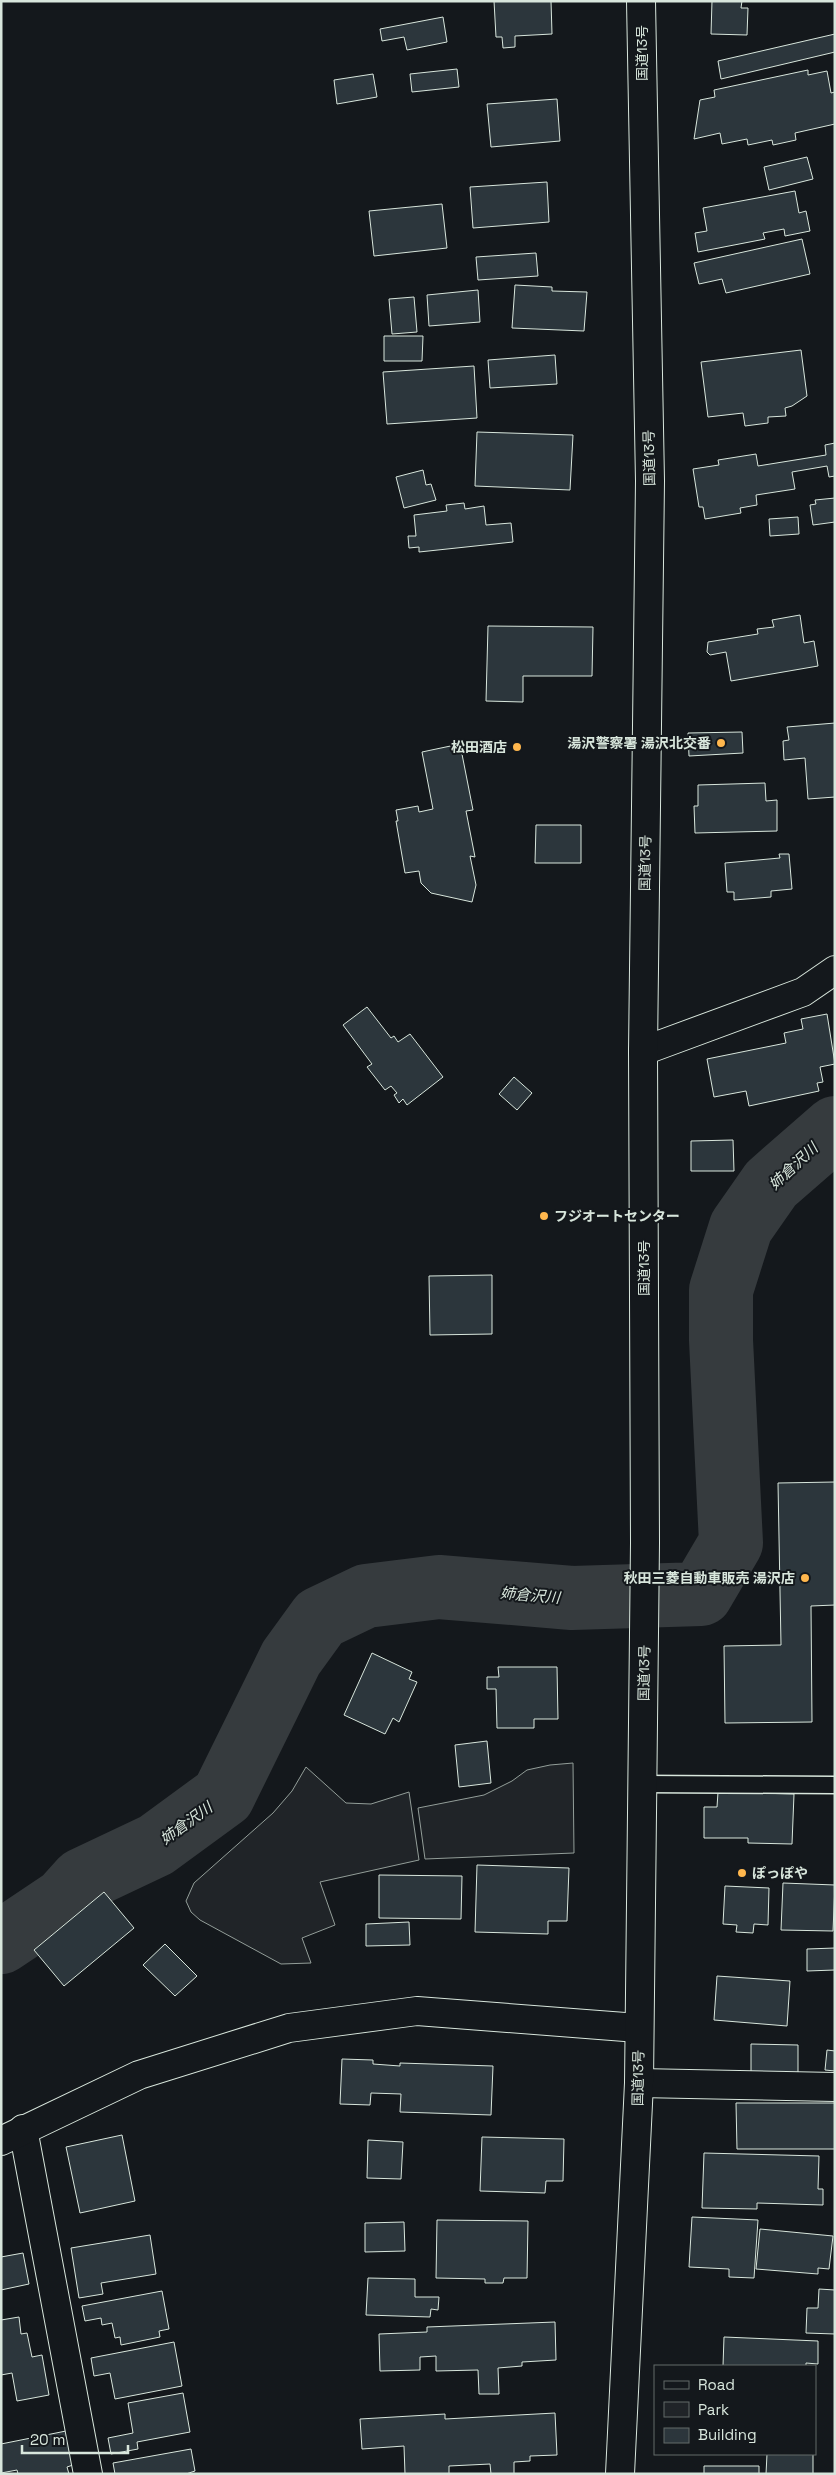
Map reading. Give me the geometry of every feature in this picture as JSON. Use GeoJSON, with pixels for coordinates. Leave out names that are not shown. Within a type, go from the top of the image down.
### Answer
{"type":"FeatureCollection","features":[{"type":"Feature","properties":{"kind":"main road","name":"国道13号"},"geometry":{"type":"LineString","coordinates":[[620,2474],[639,2083],[638,2028],[644,1685],[643,1051],[650,481],[641,1]]}},
{"type":"Feature","properties":{"kind":"main road"},"geometry":{"type":"LineString","coordinates":[[643,1051],[802,992],[835,970]]}},
{"type":"Feature","properties":{"kind":"main road"},"geometry":{"type":"LineString","coordinates":[[88,2474],[12,2135],[139,2075],[289,2028],[417,2011],[638,2028]]}},
{"type":"Feature","properties":{"kind":"main road"},"geometry":{"type":"LineString","coordinates":[[639,2083],[835,2087]]}},
{"type":"Feature","properties":{"kind":"lane"},"geometry":{"type":"LineString","coordinates":[[642,1784],[835,1785]]}},
{"type":"Feature","properties":{"kind":"green space"},"geometry":{"type":"Polygon","coordinates":[[[573,1763],[574,1853],[425,1859],[418,1808],[484,1795],[512,1781],[527,1770],[573,1763]]]}},
{"type":"Feature","properties":{"kind":"green space"},"geometry":{"type":"Polygon","coordinates":[[[306,1767],[346,1803],[371,1804],[409,1792],[419,1860],[320,1882],[335,1925],[302,1938],[311,1963],[281,1964],[200,1920],[191,1912],[186,1901],[194,1883],[273,1813],[292,1791],[306,1767]]]}},
{"type":"Feature","properties":{"kind":"building"},"geometry":{"type":"Polygon","coordinates":[[[494,1],[551,1],[552,34],[515,36],[515,47],[503,48],[502,37],[496,37],[494,1]]]}},
{"type":"Feature","properties":{"kind":"building"},"geometry":{"type":"Polygon","coordinates":[[[712,1],[742,1],[741,8],[748,8],[747,35],[711,34],[712,1]]]}},
{"type":"Feature","properties":{"kind":"building"},"geometry":{"type":"Polygon","coordinates":[[[443,17],[447,42],[407,50],[404,37],[382,41],[380,29],[443,17]]]}},
{"type":"Feature","properties":{"kind":"building"},"geometry":{"type":"Polygon","coordinates":[[[835,34],[835,52],[721,79],[718,61],[835,34]]]}},
{"type":"Feature","properties":{"kind":"building"},"geometry":{"type":"Polygon","coordinates":[[[457,69],[459,87],[412,92],[410,74],[457,69]]]}},
{"type":"Feature","properties":{"kind":"building"},"geometry":{"type":"Polygon","coordinates":[[[808,70],[808,75],[827,71],[831,93],[835,92],[835,124],[795,133],[796,140],[773,145],[772,140],[748,145],[747,139],[722,144],[720,133],[694,139],[700,100],[715,97],[714,90],[808,70]]]}},
{"type":"Feature","properties":{"kind":"building"},"geometry":{"type":"Polygon","coordinates":[[[373,74],[377,97],[337,104],[334,80],[373,74]]]}},
{"type":"Feature","properties":{"kind":"building"},"geometry":{"type":"Polygon","coordinates":[[[557,99],[560,141],[491,147],[487,104],[557,99]]]}},
{"type":"Feature","properties":{"kind":"building"},"geometry":{"type":"Polygon","coordinates":[[[807,157],[813,179],[769,190],[764,167],[807,157]]]}},
{"type":"Feature","properties":{"kind":"building"},"geometry":{"type":"Polygon","coordinates":[[[547,182],[549,222],[473,228],[470,187],[547,182]]]}},
{"type":"Feature","properties":{"kind":"building"},"geometry":{"type":"Polygon","coordinates":[[[795,191],[799,213],[806,211],[810,231],[785,236],[784,229],[763,233],[765,239],[698,252],[695,233],[707,231],[703,208],[795,191]]]}},
{"type":"Feature","properties":{"kind":"building"},"geometry":{"type":"Polygon","coordinates":[[[442,204],[447,248],[374,256],[369,211],[442,204]]]}},
{"type":"Feature","properties":{"kind":"building"},"geometry":{"type":"Polygon","coordinates":[[[802,239],[810,274],[726,293],[722,279],[699,284],[694,263],[802,239]]]}},
{"type":"Feature","properties":{"kind":"building"},"geometry":{"type":"Polygon","coordinates":[[[536,253],[538,276],[478,280],[476,257],[536,253]]]}},
{"type":"Feature","properties":{"kind":"building"},"geometry":{"type":"Polygon","coordinates":[[[515,285],[552,287],[552,291],[587,292],[584,331],[512,328],[515,285]]]}},
{"type":"Feature","properties":{"kind":"building"},"geometry":{"type":"Polygon","coordinates":[[[478,290],[480,322],[429,326],[427,295],[478,290]]]}},
{"type":"Feature","properties":{"kind":"building"},"geometry":{"type":"Polygon","coordinates":[[[414,297],[417,332],[392,334],[389,299],[414,297]]]}},
{"type":"Feature","properties":{"kind":"building"},"geometry":{"type":"Polygon","coordinates":[[[384,336],[423,336],[422,361],[384,361],[384,336]]]}},
{"type":"Feature","properties":{"kind":"building"},"geometry":{"type":"Polygon","coordinates":[[[801,350],[807,396],[792,406],[785,408],[786,416],[768,417],[768,423],[745,426],[743,413],[708,417],[701,362],[801,350]]]}},
{"type":"Feature","properties":{"kind":"building"},"geometry":{"type":"Polygon","coordinates":[[[555,355],[557,384],[490,388],[488,360],[555,355]]]}},
{"type":"Feature","properties":{"kind":"building"},"geometry":{"type":"Polygon","coordinates":[[[474,366],[477,418],[387,424],[383,372],[474,366]]]}},
{"type":"Feature","properties":{"kind":"building"},"geometry":{"type":"Polygon","coordinates":[[[477,432],[573,435],[570,490],[475,486],[477,432]]]}},
{"type":"Feature","properties":{"kind":"building"},"geometry":{"type":"Polygon","coordinates":[[[835,443],[835,476],[829,477],[827,466],[792,472],[795,489],[756,495],[757,505],[740,508],[741,513],[705,519],[703,507],[699,507],[693,469],[719,465],[718,460],[756,454],[758,466],[826,455],[825,445],[835,443]]]}},
{"type":"Feature","properties":{"kind":"building"},"geometry":{"type":"Polygon","coordinates":[[[423,470],[426,485],[431,484],[436,500],[404,508],[396,477],[423,470]]]}},
{"type":"Feature","properties":{"kind":"building"},"geometry":{"type":"Polygon","coordinates":[[[835,498],[835,522],[813,525],[810,505],[816,504],[815,500],[835,498]]]}},
{"type":"Feature","properties":{"kind":"building"},"geometry":{"type":"Polygon","coordinates":[[[464,503],[465,509],[484,506],[486,525],[511,523],[513,542],[419,552],[419,547],[409,548],[408,536],[416,536],[414,515],[447,511],[446,505],[464,503]]]}},
{"type":"Feature","properties":{"kind":"building"},"geometry":{"type":"Polygon","coordinates":[[[798,517],[799,534],[770,536],[769,519],[798,517]]]}},
{"type":"Feature","properties":{"kind":"building"},"geometry":{"type":"Polygon","coordinates":[[[800,615],[804,643],[814,641],[818,666],[731,681],[726,652],[710,655],[707,652],[708,642],[758,634],[757,629],[774,627],[772,620],[800,615]]]}},
{"type":"Feature","properties":{"kind":"building"},"geometry":{"type":"Polygon","coordinates":[[[488,626],[593,627],[592,676],[523,676],[523,702],[486,701],[488,626]]]}},
{"type":"Feature","properties":{"kind":"building"},"geometry":{"type":"Polygon","coordinates":[[[835,723],[835,797],[808,799],[805,758],[784,760],[783,741],[789,740],[787,727],[835,723]]]}},
{"type":"Feature","properties":{"kind":"building"},"geometry":{"type":"Polygon","coordinates":[[[742,732],[743,753],[689,756],[688,733],[742,732]]]}},
{"type":"Feature","properties":{"kind":"building"},"geometry":{"type":"Polygon","coordinates":[[[460,744],[473,810],[466,811],[475,857],[470,856],[476,885],[472,902],[431,893],[421,883],[419,871],[405,873],[396,821],[398,821],[396,810],[418,806],[419,812],[433,809],[422,752],[460,744]]]}},
{"type":"Feature","properties":{"kind":"building"},"geometry":{"type":"Polygon","coordinates":[[[765,783],[766,801],[777,800],[777,831],[695,833],[694,806],[698,806],[698,785],[765,783]]]}},
{"type":"Feature","properties":{"kind":"building"},"geometry":{"type":"Polygon","coordinates":[[[536,825],[581,825],[581,863],[535,863],[536,825]]]}},
{"type":"Feature","properties":{"kind":"building"},"geometry":{"type":"Polygon","coordinates":[[[779,854],[789,854],[792,889],[771,891],[771,897],[734,900],[734,892],[727,892],[725,863],[780,858],[779,854]]]}},
{"type":"Feature","properties":{"kind":"building"},"geometry":{"type":"Polygon","coordinates":[[[367,1007],[391,1038],[394,1036],[398,1042],[410,1034],[443,1077],[407,1105],[403,1099],[399,1103],[394,1095],[397,1093],[391,1086],[385,1090],[367,1067],[372,1064],[343,1025],[367,1007]]]}},
{"type":"Feature","properties":{"kind":"building"},"geometry":{"type":"Polygon","coordinates":[[[827,1014],[835,1064],[820,1067],[823,1082],[817,1083],[819,1091],[749,1106],[746,1091],[714,1097],[707,1059],[786,1043],[784,1033],[803,1029],[801,1019],[827,1014]]]}},
{"type":"Feature","properties":{"kind":"building"},"geometry":{"type":"Polygon","coordinates":[[[514,1077],[532,1093],[517,1110],[499,1094],[514,1077]]]}},
{"type":"Feature","properties":{"kind":"building"},"geometry":{"type":"Polygon","coordinates":[[[733,1140],[734,1171],[691,1171],[691,1141],[733,1140]]]}},
{"type":"Feature","properties":{"kind":"building"},"geometry":{"type":"Polygon","coordinates":[[[492,1275],[492,1334],[430,1335],[429,1276],[492,1275]]]}},
{"type":"Feature","properties":{"kind":"building"},"geometry":{"type":"Polygon","coordinates":[[[835,1482],[835,1605],[811,1606],[812,1722],[725,1723],[724,1646],[781,1645],[778,1483],[835,1482]]]}},
{"type":"Feature","properties":{"kind":"building"},"geometry":{"type":"Polygon","coordinates":[[[372,1653],[412,1672],[409,1679],[417,1682],[399,1722],[393,1718],[385,1734],[344,1715],[372,1653]]]}},
{"type":"Feature","properties":{"kind":"building"},"geometry":{"type":"Polygon","coordinates":[[[498,1667],[557,1667],[558,1719],[534,1719],[534,1728],[497,1728],[496,1689],[487,1689],[487,1677],[499,1677],[498,1667]]]}},
{"type":"Feature","properties":{"kind":"building"},"geometry":{"type":"Polygon","coordinates":[[[487,1741],[491,1783],[459,1787],[455,1745],[487,1741]]]}},
{"type":"Feature","properties":{"kind":"building"},"geometry":{"type":"Polygon","coordinates":[[[718,1792],[794,1794],[792,1844],[748,1843],[748,1838],[704,1838],[704,1807],[717,1807],[718,1792]]]}},
{"type":"Feature","properties":{"kind":"building"},"geometry":{"type":"Polygon","coordinates":[[[477,1865],[569,1868],[567,1921],[548,1921],[548,1934],[475,1932],[477,1865]]]}},
{"type":"Feature","properties":{"kind":"building"},"geometry":{"type":"Polygon","coordinates":[[[379,1875],[462,1876],[461,1919],[379,1918],[379,1875]]]}},
{"type":"Feature","properties":{"kind":"building"},"geometry":{"type":"Polygon","coordinates":[[[783,1883],[835,1885],[833,1931],[781,1930],[783,1883]]]}},
{"type":"Feature","properties":{"kind":"building"},"geometry":{"type":"Polygon","coordinates":[[[725,1886],[769,1888],[768,1925],[754,1924],[753,1933],[736,1932],[737,1925],[723,1924],[725,1886]]]}},
{"type":"Feature","properties":{"kind":"building"},"geometry":{"type":"Polygon","coordinates":[[[104,1892],[134,1928],[64,1986],[34,1950],[104,1892]]]}},
{"type":"Feature","properties":{"kind":"building"},"geometry":{"type":"Polygon","coordinates":[[[409,1922],[410,1945],[366,1946],[366,1924],[409,1922]]]}},
{"type":"Feature","properties":{"kind":"building"},"geometry":{"type":"Polygon","coordinates":[[[165,1944],[197,1976],[175,1996],[143,1965],[165,1944]]]}},
{"type":"Feature","properties":{"kind":"building"},"geometry":{"type":"Polygon","coordinates":[[[835,1948],[835,1970],[807,1971],[807,1949],[835,1948]]]}},
{"type":"Feature","properties":{"kind":"building"},"geometry":{"type":"Polygon","coordinates":[[[717,1976],[790,1981],[787,2026],[714,2020],[717,1976]]]}},
{"type":"Feature","properties":{"kind":"building"},"geometry":{"type":"Polygon","coordinates":[[[751,2044],[798,2045],[798,2073],[751,2072],[751,2044]]]}},
{"type":"Feature","properties":{"kind":"building"},"geometry":{"type":"Polygon","coordinates":[[[827,2050],[835,2051],[835,2071],[825,2070],[827,2050]]]}},
{"type":"Feature","properties":{"kind":"building"},"geometry":{"type":"Polygon","coordinates":[[[342,2059],[373,2060],[373,2064],[400,2066],[400,2063],[493,2066],[491,2115],[400,2112],[401,2094],[371,2093],[370,2105],[340,2104],[342,2059]]]}},
{"type":"Feature","properties":{"kind":"building"},"geometry":{"type":"Polygon","coordinates":[[[736,2103],[835,2103],[835,2149],[737,2149],[736,2103]]]}},
{"type":"Feature","properties":{"kind":"building"},"geometry":{"type":"Polygon","coordinates":[[[122,2135],[135,2201],[80,2213],[66,2147],[122,2135]]]}},
{"type":"Feature","properties":{"kind":"building"},"geometry":{"type":"Polygon","coordinates":[[[482,2137],[564,2139],[563,2181],[546,2181],[545,2193],[480,2191],[482,2137]]]}},
{"type":"Feature","properties":{"kind":"building"},"geometry":{"type":"Polygon","coordinates":[[[368,2140],[403,2142],[401,2179],[367,2178],[368,2140]]]}},
{"type":"Feature","properties":{"kind":"building"},"geometry":{"type":"Polygon","coordinates":[[[704,2153],[819,2156],[818,2189],[823,2189],[823,2205],[757,2203],[757,2209],[702,2208],[704,2153]]]}},
{"type":"Feature","properties":{"kind":"building"},"geometry":{"type":"Polygon","coordinates":[[[692,2217],[758,2220],[754,2278],[729,2277],[729,2269],[689,2267],[692,2217]]]}},
{"type":"Feature","properties":{"kind":"building"},"geometry":{"type":"Polygon","coordinates":[[[437,2220],[528,2221],[527,2278],[504,2278],[503,2283],[485,2283],[485,2279],[436,2278],[437,2220]]]}},
{"type":"Feature","properties":{"kind":"building"},"geometry":{"type":"Polygon","coordinates":[[[404,2222],[405,2251],[365,2252],[365,2223],[404,2222]]]}},
{"type":"Feature","properties":{"kind":"building"},"geometry":{"type":"Polygon","coordinates":[[[760,2229],[833,2236],[829,2269],[818,2268],[818,2274],[756,2269],[760,2229]]]}},
{"type":"Feature","properties":{"kind":"building"},"geometry":{"type":"Polygon","coordinates":[[[150,2235],[156,2274],[101,2283],[103,2294],[79,2298],[71,2248],[150,2235]]]}},
{"type":"Feature","properties":{"kind":"building"},"geometry":{"type":"Polygon","coordinates":[[[23,2253],[29,2284],[1,2290],[1,2257],[23,2253]]]}},
{"type":"Feature","properties":{"kind":"building"},"geometry":{"type":"Polygon","coordinates":[[[368,2278],[415,2279],[415,2297],[439,2297],[438,2310],[431,2309],[430,2317],[366,2315],[368,2278]]]}},
{"type":"Feature","properties":{"kind":"building"},"geometry":{"type":"Polygon","coordinates":[[[819,2289],[835,2290],[835,2334],[806,2333],[807,2308],[818,2308],[819,2289]]]}},
{"type":"Feature","properties":{"kind":"building"},"geometry":{"type":"Polygon","coordinates":[[[162,2291],[169,2329],[159,2331],[160,2337],[121,2345],[120,2337],[115,2338],[112,2323],[102,2325],[101,2318],[85,2321],[82,2306],[162,2291]]]}},
{"type":"Feature","properties":{"kind":"building"},"geometry":{"type":"Polygon","coordinates":[[[19,2317],[21,2334],[27,2333],[32,2357],[42,2355],[49,2395],[17,2401],[12,2373],[1,2375],[1,2320],[19,2317]]]}},
{"type":"Feature","properties":{"kind":"building"},"geometry":{"type":"Polygon","coordinates":[[[555,2322],[556,2360],[522,2362],[522,2366],[498,2368],[499,2394],[479,2394],[478,2370],[436,2371],[436,2356],[420,2357],[420,2370],[380,2371],[379,2334],[427,2332],[427,2327],[555,2322]]]}},
{"type":"Feature","properties":{"kind":"building"},"geometry":{"type":"Polygon","coordinates":[[[724,2337],[818,2341],[818,2364],[723,2365],[724,2337]]]}},
{"type":"Feature","properties":{"kind":"building"},"geometry":{"type":"Polygon","coordinates":[[[174,2342],[182,2386],[115,2399],[110,2373],[94,2376],[91,2358],[174,2342]]]}},
{"type":"Feature","properties":{"kind":"building"},"geometry":{"type":"Polygon","coordinates":[[[183,2393],[190,2432],[137,2442],[138,2449],[111,2454],[108,2438],[133,2433],[128,2403],[183,2393]]]}},
{"type":"Feature","properties":{"kind":"building"},"geometry":{"type":"Polygon","coordinates":[[[555,2413],[557,2455],[530,2456],[530,2461],[514,2462],[514,2474],[491,2474],[490,2464],[449,2466],[449,2474],[405,2474],[404,2446],[362,2449],[360,2419],[445,2414],[445,2419],[555,2413]]]}},
{"type":"Feature","properties":{"kind":"building"},"geometry":{"type":"Polygon","coordinates":[[[66,2431],[73,2465],[67,2467],[69,2474],[18,2474],[17,2470],[1,2473],[1,2444],[66,2431]]]}},
{"type":"Feature","properties":{"kind":"building"},"geometry":{"type":"Polygon","coordinates":[[[191,2449],[195,2471],[186,2474],[115,2474],[113,2463],[191,2449]]]}},
{"type":"Feature","properties":{"kind":"building"},"geometry":{"type":"Polygon","coordinates":[[[767,2455],[813,2455],[813,2474],[766,2474],[767,2455]]]}},
{"type":"Feature","properties":{"kind":"building"},"geometry":{"type":"Polygon","coordinates":[[[704,2466],[759,2466],[759,2474],[704,2474],[704,2466]]]}},
{"type":"Feature","properties":{"kind":"waterway","name":"姉倉沢川"},"geometry":{"type":"LineString","coordinates":[[1,1942],[64,1900],[82,1880],[156,1845],[223,1796],[291,1658],[320,1618],[366,1596],[439,1587],[572,1598],[701,1594],[731,1543],[721,1340],[721,1290],[741,1227],[771,1184],[835,1128]]}},
{"type":"Feature","properties":{"kind":"place","name":"湯沢警察署 湯沢北交番"},"geometry":{"type":"Point","coordinates":[721,743]}},
{"type":"Feature","properties":{"kind":"place","name":"松田酒店"},"geometry":{"type":"Point","coordinates":[517,747]}},
{"type":"Feature","properties":{"kind":"place","name":"フジオートセンター"},"geometry":{"type":"Point","coordinates":[544,1216]}},
{"type":"Feature","properties":{"kind":"place","name":"秋田三菱自動車販売 湯沢店"},"geometry":{"type":"Point","coordinates":[805,1578]}},
{"type":"Feature","properties":{"kind":"place","name":"ぽっぽや"},"geometry":{"type":"Point","coordinates":[742,1873]}}]}
